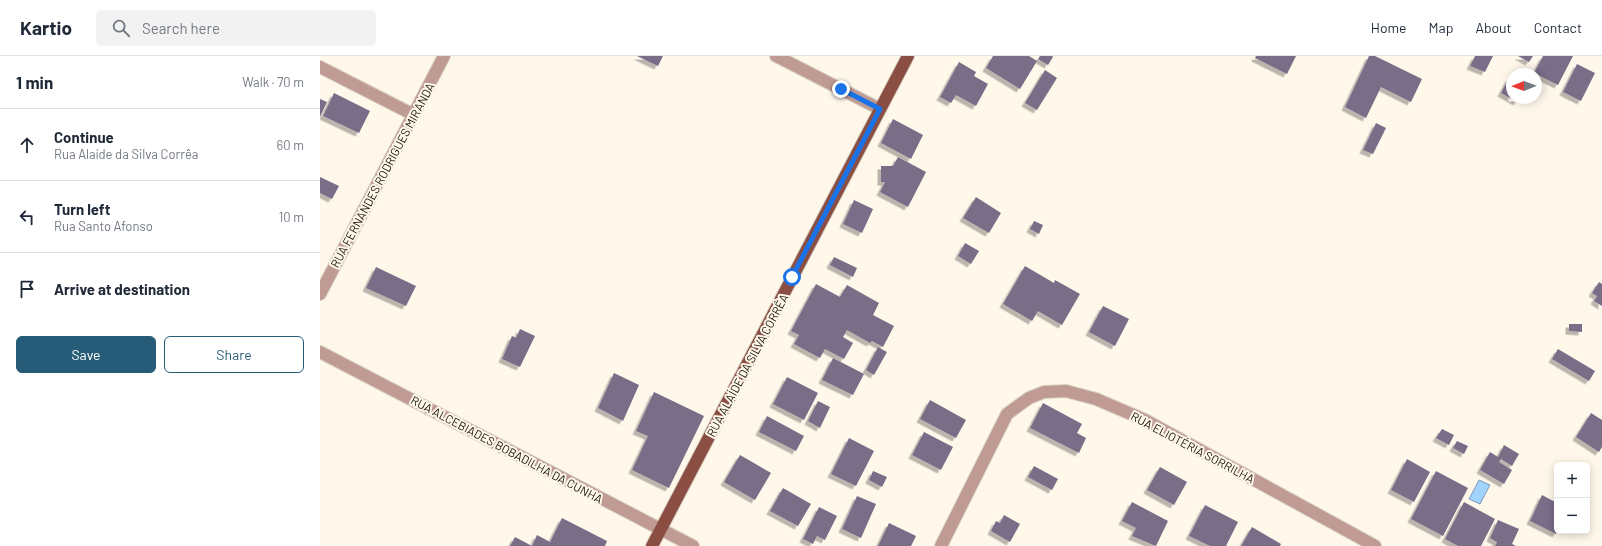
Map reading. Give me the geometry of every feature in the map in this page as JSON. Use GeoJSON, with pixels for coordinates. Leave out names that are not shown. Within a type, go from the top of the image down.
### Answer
{"type":"FeatureCollection","features":[{"type":"Feature","properties":{"kind":"main road","name":"RUA ALAÍDE DA SILVA CORRÊA"},"geometry":{"type":"LineString","coordinates":[[652,546],[908,56]]}},
{"type":"Feature","properties":{"kind":"street","name":"RUA FERNANDES RODRIGUES MIRANDA"},"geometry":{"type":"LineString","coordinates":[[320,294],[444,56]]}},
{"type":"Feature","properties":{"kind":"street"},"geometry":{"type":"LineString","coordinates":[[776,56],[880,109]]}},
{"type":"Feature","properties":{"kind":"street"},"geometry":{"type":"LineString","coordinates":[[320,67],[414,115]]}},
{"type":"Feature","properties":{"kind":"street","name":"RUA ALCEBIADES BOBADILHA DA CUNHA"},"geometry":{"type":"LineString","coordinates":[[320,352],[693,546]]}},
{"type":"Feature","properties":{"kind":"street","name":"RUA ELIOTÉRIA SORRILHA"},"geometry":{"type":"LineString","coordinates":[[941,546],[1007,414],[1029,398],[1044,392],[1066,391],[1096,399],[1145,420],[1375,546]]}},
{"type":"Feature","properties":{"kind":"water"},"geometry":{"type":"Polygon","coordinates":[[[1479,480],[1490,485],[1480,504],[1469,499],[1479,480]]]}},
{"type":"Feature","properties":{"kind":"building"},"geometry":{"type":"Polygon","coordinates":[[[637,56],[663,56],[658,66],[637,56]]]}},
{"type":"Feature","properties":{"kind":"building"},"geometry":{"type":"Polygon","coordinates":[[[993,56],[1029,56],[1037,61],[1020,89],[986,68],[993,56]]]}},
{"type":"Feature","properties":{"kind":"building"},"geometry":{"type":"Polygon","coordinates":[[[1040,56],[1053,57],[1048,65],[1038,59],[1040,56]]]}},
{"type":"Feature","properties":{"kind":"building"},"geometry":{"type":"Polygon","coordinates":[[[1256,56],[1296,56],[1287,74],[1255,58],[1256,56]]]}},
{"type":"Feature","properties":{"kind":"building"},"geometry":{"type":"Polygon","coordinates":[[[1369,56],[1375,56],[1422,79],[1411,102],[1381,87],[1366,118],[1345,107],[1369,56]]]}},
{"type":"Feature","properties":{"kind":"building"},"geometry":{"type":"Polygon","coordinates":[[[1475,56],[1493,56],[1485,72],[1470,66],[1475,56]]]}},
{"type":"Feature","properties":{"kind":"building"},"geometry":{"type":"Polygon","coordinates":[[[1518,56],[1533,56],[1529,62],[1518,56]]]}},
{"type":"Feature","properties":{"kind":"building"},"geometry":{"type":"Polygon","coordinates":[[[1543,56],[1573,56],[1558,85],[1542,77],[1542,68],[1537,68],[1543,56]]]}},
{"type":"Feature","properties":{"kind":"building"},"geometry":{"type":"Polygon","coordinates":[[[959,62],[976,72],[974,76],[988,84],[976,106],[956,95],[951,103],[940,97],[959,62]]]}},
{"type":"Feature","properties":{"kind":"building"},"geometry":{"type":"Polygon","coordinates":[[[1577,64],[1595,73],[1581,101],[1563,92],[1577,64]]]}},
{"type":"Feature","properties":{"kind":"building"},"geometry":{"type":"Polygon","coordinates":[[[1045,70],[1057,78],[1037,110],[1025,103],[1045,70]]]}},
{"type":"Feature","properties":{"kind":"building"},"geometry":{"type":"Polygon","coordinates":[[[1506,84],[1506,96],[1501,93],[1506,84]]]}},
{"type":"Feature","properties":{"kind":"building"},"geometry":{"type":"Polygon","coordinates":[[[334,93],[370,111],[359,133],[323,116],[334,93]]]}},
{"type":"Feature","properties":{"kind":"building"},"geometry":{"type":"Polygon","coordinates":[[[320,99],[327,102],[320,117],[320,99]]]}},
{"type":"Feature","properties":{"kind":"building"},"geometry":{"type":"Polygon","coordinates":[[[893,119],[923,135],[911,159],[881,143],[893,119]]]}},
{"type":"Feature","properties":{"kind":"building"},"geometry":{"type":"Polygon","coordinates":[[[1376,123],[1386,128],[1373,154],[1363,150],[1376,123]]]}},
{"type":"Feature","properties":{"kind":"building"},"geometry":{"type":"Polygon","coordinates":[[[898,157],[926,172],[908,207],[880,192],[885,182],[881,182],[881,166],[893,166],[898,157]]]}},
{"type":"Feature","properties":{"kind":"building"},"geometry":{"type":"Polygon","coordinates":[[[320,177],[339,186],[332,199],[320,193],[320,177]]]}},
{"type":"Feature","properties":{"kind":"building"},"geometry":{"type":"Polygon","coordinates":[[[976,197],[1001,213],[989,233],[963,218],[976,197]]]}},
{"type":"Feature","properties":{"kind":"building"},"geometry":{"type":"Polygon","coordinates":[[[854,200],[873,209],[862,233],[843,224],[854,200]]]}},
{"type":"Feature","properties":{"kind":"building"},"geometry":{"type":"Polygon","coordinates":[[[1034,221],[1043,225],[1039,234],[1030,229],[1034,221]]]}},
{"type":"Feature","properties":{"kind":"building"},"geometry":{"type":"Polygon","coordinates":[[[965,243],[979,251],[971,264],[958,256],[965,243]]]}},
{"type":"Feature","properties":{"kind":"building"},"geometry":{"type":"Polygon","coordinates":[[[834,257],[857,268],[853,277],[830,265],[834,257]]]}},
{"type":"Feature","properties":{"kind":"building"},"geometry":{"type":"Polygon","coordinates":[[[1025,266],[1054,283],[1055,280],[1080,294],[1062,325],[1038,311],[1032,321],[1003,304],[1025,266]]]}},
{"type":"Feature","properties":{"kind":"building"},"geometry":{"type":"Polygon","coordinates":[[[376,267],[416,286],[406,306],[366,288],[376,267]]]}},
{"type":"Feature","properties":{"kind":"building"},"geometry":{"type":"Polygon","coordinates":[[[1599,282],[1602,284],[1602,306],[1594,301],[1597,296],[1592,293],[1599,282]]]}},
{"type":"Feature","properties":{"kind":"building"},"geometry":{"type":"Polygon","coordinates":[[[816,284],[840,297],[847,285],[879,303],[873,315],[894,326],[883,347],[872,341],[870,343],[847,330],[843,337],[853,343],[844,359],[825,349],[820,358],[794,344],[799,335],[791,331],[816,284]]]}},
{"type":"Feature","properties":{"kind":"building"},"geometry":{"type":"Polygon","coordinates":[[[1103,306],[1129,319],[1115,346],[1089,332],[1103,306]]]}},
{"type":"Feature","properties":{"kind":"building"},"geometry":{"type":"Polygon","coordinates":[[[1569,324],[1582,324],[1582,332],[1569,331],[1569,324]]]}},
{"type":"Feature","properties":{"kind":"building"},"geometry":{"type":"Polygon","coordinates":[[[520,329],[535,336],[520,367],[502,359],[512,336],[516,338],[520,329]]]}},
{"type":"Feature","properties":{"kind":"building"},"geometry":{"type":"Polygon","coordinates":[[[878,347],[887,352],[874,375],[866,370],[878,347]]]}},
{"type":"Feature","properties":{"kind":"building"},"geometry":{"type":"Polygon","coordinates":[[[1558,349],[1595,371],[1589,381],[1552,359],[1558,349]]]}},
{"type":"Feature","properties":{"kind":"building"},"geometry":{"type":"Polygon","coordinates":[[[833,358],[864,374],[853,395],[822,380],[833,358]]]}},
{"type":"Feature","properties":{"kind":"building"},"geometry":{"type":"Polygon","coordinates":[[[614,373],[639,385],[623,421],[598,408],[614,373]]]}},
{"type":"Feature","properties":{"kind":"building"},"geometry":{"type":"Polygon","coordinates":[[[787,377],[818,393],[804,420],[773,404],[787,377]]]}},
{"type":"Feature","properties":{"kind":"building"},"geometry":{"type":"Polygon","coordinates":[[[654,392],[704,416],[669,488],[632,470],[648,436],[636,431],[654,392]]]}},
{"type":"Feature","properties":{"kind":"building"},"geometry":{"type":"Polygon","coordinates":[[[930,400],[966,420],[956,438],[920,419],[930,400]]]}},
{"type":"Feature","properties":{"kind":"building"},"geometry":{"type":"Polygon","coordinates":[[[818,401],[830,407],[820,428],[808,421],[818,401]]]}},
{"type":"Feature","properties":{"kind":"building"},"geometry":{"type":"Polygon","coordinates":[[[1043,403],[1082,424],[1077,433],[1086,438],[1079,453],[1030,428],[1043,403]]]}},
{"type":"Feature","properties":{"kind":"building"},"geometry":{"type":"Polygon","coordinates":[[[1591,413],[1602,420],[1602,447],[1599,452],[1576,437],[1591,413]]]}},
{"type":"Feature","properties":{"kind":"building"},"geometry":{"type":"Polygon","coordinates":[[[767,416],[804,436],[796,451],[759,432],[767,416]]]}},
{"type":"Feature","properties":{"kind":"building"},"geometry":{"type":"Polygon","coordinates":[[[1442,429],[1454,435],[1449,445],[1436,438],[1442,429]]]}},
{"type":"Feature","properties":{"kind":"building"},"geometry":{"type":"Polygon","coordinates":[[[924,432],[953,447],[941,470],[912,455],[924,432]]]}},
{"type":"Feature","properties":{"kind":"building"},"geometry":{"type":"Polygon","coordinates":[[[849,438],[874,451],[856,486],[831,474],[849,438]]]}},
{"type":"Feature","properties":{"kind":"building"},"geometry":{"type":"Polygon","coordinates":[[[1457,441],[1468,446],[1464,454],[1453,448],[1457,441]]]}},
{"type":"Feature","properties":{"kind":"building"},"geometry":{"type":"Polygon","coordinates":[[[1504,445],[1519,454],[1512,466],[1501,459],[1499,462],[1512,470],[1504,484],[1480,470],[1490,452],[1498,457],[1504,445]]]}},
{"type":"Feature","properties":{"kind":"building"},"geometry":{"type":"Polygon","coordinates":[[[740,455],[771,473],[755,500],[724,482],[740,455]]]}},
{"type":"Feature","properties":{"kind":"building"},"geometry":{"type":"Polygon","coordinates":[[[1407,459],[1430,472],[1414,502],[1391,490],[1407,459]]]}},
{"type":"Feature","properties":{"kind":"building"},"geometry":{"type":"Polygon","coordinates":[[[1034,466],[1058,479],[1052,490],[1028,477],[1034,466]]]}},
{"type":"Feature","properties":{"kind":"building"},"geometry":{"type":"Polygon","coordinates":[[[1160,467],[1187,482],[1174,505],[1147,490],[1160,467]]]}},
{"type":"Feature","properties":{"kind":"building"},"geometry":{"type":"Polygon","coordinates":[[[873,471],[887,477],[882,487],[869,480],[873,471]]]}},
{"type":"Feature","properties":{"kind":"building"},"geometry":{"type":"Polygon","coordinates":[[[1436,471],[1468,488],[1443,536],[1411,519],[1436,471]]]}},
{"type":"Feature","properties":{"kind":"building"},"geometry":{"type":"Polygon","coordinates":[[[783,488],[811,504],[798,526],[770,511],[783,488]]]}},
{"type":"Feature","properties":{"kind":"building"},"geometry":{"type":"Polygon","coordinates":[[[1542,495],[1554,501],[1554,533],[1530,521],[1542,495]]]}},
{"type":"Feature","properties":{"kind":"building"},"geometry":{"type":"Polygon","coordinates":[[[857,496],[876,504],[861,538],[842,529],[857,496]]]}},
{"type":"Feature","properties":{"kind":"building"},"geometry":{"type":"Polygon","coordinates":[[[1132,502],[1168,521],[1156,546],[1132,536],[1136,528],[1122,521],[1132,502]]]}},
{"type":"Feature","properties":{"kind":"building"},"geometry":{"type":"Polygon","coordinates":[[[1464,502],[1495,519],[1481,546],[1458,546],[1445,539],[1464,502]]]}},
{"type":"Feature","properties":{"kind":"building"},"geometry":{"type":"Polygon","coordinates":[[[1205,505],[1238,522],[1226,546],[1210,546],[1189,536],[1205,505]]]}},
{"type":"Feature","properties":{"kind":"building"},"geometry":{"type":"Polygon","coordinates":[[[819,507],[837,516],[825,540],[817,536],[813,544],[803,539],[819,507]]]}},
{"type":"Feature","properties":{"kind":"building"},"geometry":{"type":"Polygon","coordinates":[[[1004,515],[1020,524],[1010,542],[991,531],[996,521],[1000,523],[1004,515]]]}},
{"type":"Feature","properties":{"kind":"building"},"geometry":{"type":"Polygon","coordinates":[[[562,518],[607,541],[605,546],[532,546],[537,535],[550,542],[562,518]]]}},
{"type":"Feature","properties":{"kind":"building"},"geometry":{"type":"Polygon","coordinates":[[[1498,520],[1519,529],[1512,544],[1516,546],[1495,546],[1497,542],[1490,538],[1498,520]]]}},
{"type":"Feature","properties":{"kind":"building"},"geometry":{"type":"Polygon","coordinates":[[[889,523],[916,536],[911,546],[878,546],[889,523]]]}},
{"type":"Feature","properties":{"kind":"building"},"geometry":{"type":"Polygon","coordinates":[[[1252,527],[1281,544],[1280,546],[1241,546],[1252,527]]]}},
{"type":"Feature","properties":{"kind":"building"},"geometry":{"type":"Polygon","coordinates":[[[515,537],[532,546],[510,546],[515,537]]]}},
{"type":"Feature","properties":{"kind":"route"},"geometry":{"type":"LineString","coordinates":[[792,277],[880,109],[841,89]]}}]}
